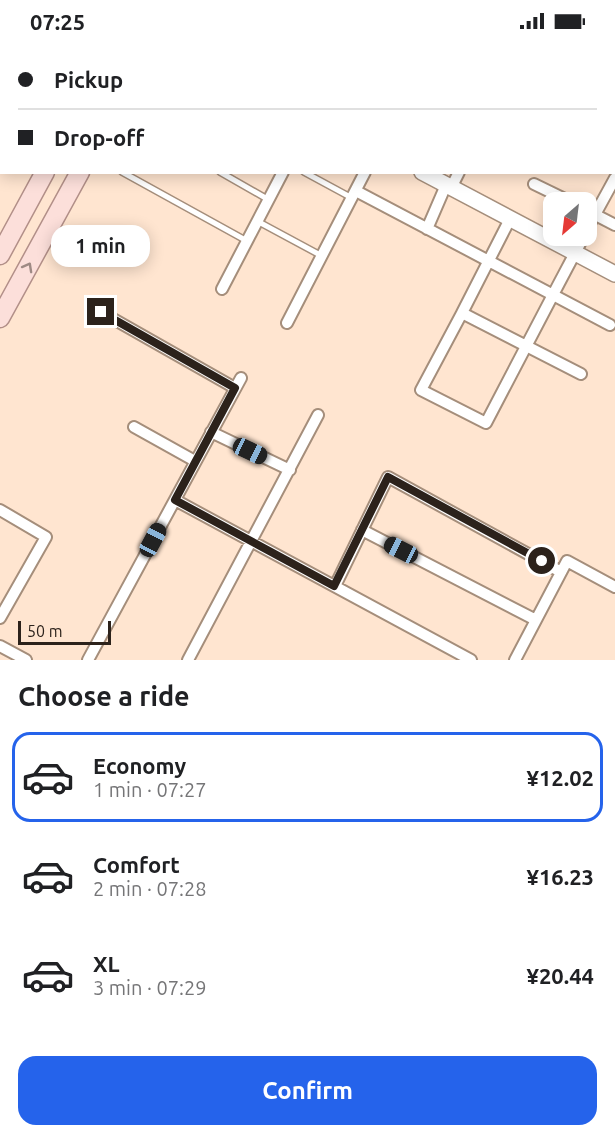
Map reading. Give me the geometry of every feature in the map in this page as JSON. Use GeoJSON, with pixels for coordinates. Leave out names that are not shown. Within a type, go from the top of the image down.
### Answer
{"type":"FeatureCollection","features":[{"type":"Feature","properties":{"kind":"main road"},"geometry":{"type":"LineString","coordinates":[[0,255],[44,174]]}},
{"type":"Feature","properties":{"kind":"main road"},"geometry":{"type":"LineString","coordinates":[[0,318],[79,174]]}},
{"type":"Feature","properties":{"kind":"street"},"geometry":{"type":"LineString","coordinates":[[222,289],[282,174]]}},
{"type":"Feature","properties":{"kind":"street"},"geometry":{"type":"LineString","coordinates":[[287,323],[364,174]]}},
{"type":"Feature","properties":{"kind":"street"},"geometry":{"type":"LineString","coordinates":[[427,174],[615,274]]}},
{"type":"Feature","properties":{"kind":"street"},"geometry":{"type":"LineString","coordinates":[[427,230],[458,174]]}},
{"type":"Feature","properties":{"kind":"street"},"geometry":{"type":"LineString","coordinates":[[597,204],[615,178]]}},
{"type":"Feature","properties":{"kind":"street"},"geometry":{"type":"LineString","coordinates":[[534,184],[550,192]]}},
{"type":"Feature","properties":{"kind":"street"},"geometry":{"type":"LineString","coordinates":[[354,195],[427,230],[610,325]]}},
{"type":"Feature","properties":{"kind":"street"},"geometry":{"type":"LineString","coordinates":[[597,215],[615,225]]}},
{"type":"Feature","properties":{"kind":"street"},"geometry":{"type":"LineString","coordinates":[[510,219],[421,390],[486,423],[579,246]]}},
{"type":"Feature","properties":{"kind":"street"},"geometry":{"type":"LineString","coordinates":[[101,312],[235,388]]}},
{"type":"Feature","properties":{"kind":"street"},"geometry":{"type":"LineString","coordinates":[[462,313],[581,374]]}},
{"type":"Feature","properties":{"kind":"street"},"geometry":{"type":"LineString","coordinates":[[88,660],[240,378]]}},
{"type":"Feature","properties":{"kind":"street"},"geometry":{"type":"LineString","coordinates":[[188,660],[253,542],[318,415]]}},
{"type":"Feature","properties":{"kind":"street"},"geometry":{"type":"LineString","coordinates":[[134,427],[195,461]]}},
{"type":"Feature","properties":{"kind":"street"},"geometry":{"type":"LineString","coordinates":[[211,432],[290,470]]}},
{"type":"Feature","properties":{"kind":"street"},"geometry":{"type":"LineString","coordinates":[[334,586],[388,477],[561,572]]}},
{"type":"Feature","properties":{"kind":"street"},"geometry":{"type":"LineString","coordinates":[[175,500],[471,660]]}},
{"type":"Feature","properties":{"kind":"street"},"geometry":{"type":"LineString","coordinates":[[0,510],[46,537],[0,618]]}},
{"type":"Feature","properties":{"kind":"street"},"geometry":{"type":"LineString","coordinates":[[362,530],[536,620]]}},
{"type":"Feature","properties":{"kind":"street"},"geometry":{"type":"LineString","coordinates":[[515,660],[567,561],[615,587]]}},
{"type":"Feature","properties":{"kind":"street"},"geometry":{"type":"LineString","coordinates":[[0,645],[26,660]]}},
{"type":"Feature","properties":{"kind":"lane"},"geometry":{"type":"LineString","coordinates":[[126,174],[247,241]]}},
{"type":"Feature","properties":{"kind":"lane"},"geometry":{"type":"LineString","coordinates":[[224,174],[269,200]]}},
{"type":"Feature","properties":{"kind":"lane"},"geometry":{"type":"LineString","coordinates":[[308,174],[354,195]]}},
{"type":"Feature","properties":{"kind":"lane"},"geometry":{"type":"LineString","coordinates":[[257,221],[322,256]]}},
{"type":"Feature","properties":{"kind":"route"},"geometry":{"type":"LineString","coordinates":[[101,312],[235,388],[175,500],[334,586],[388,477],[542,561]]}}]}
